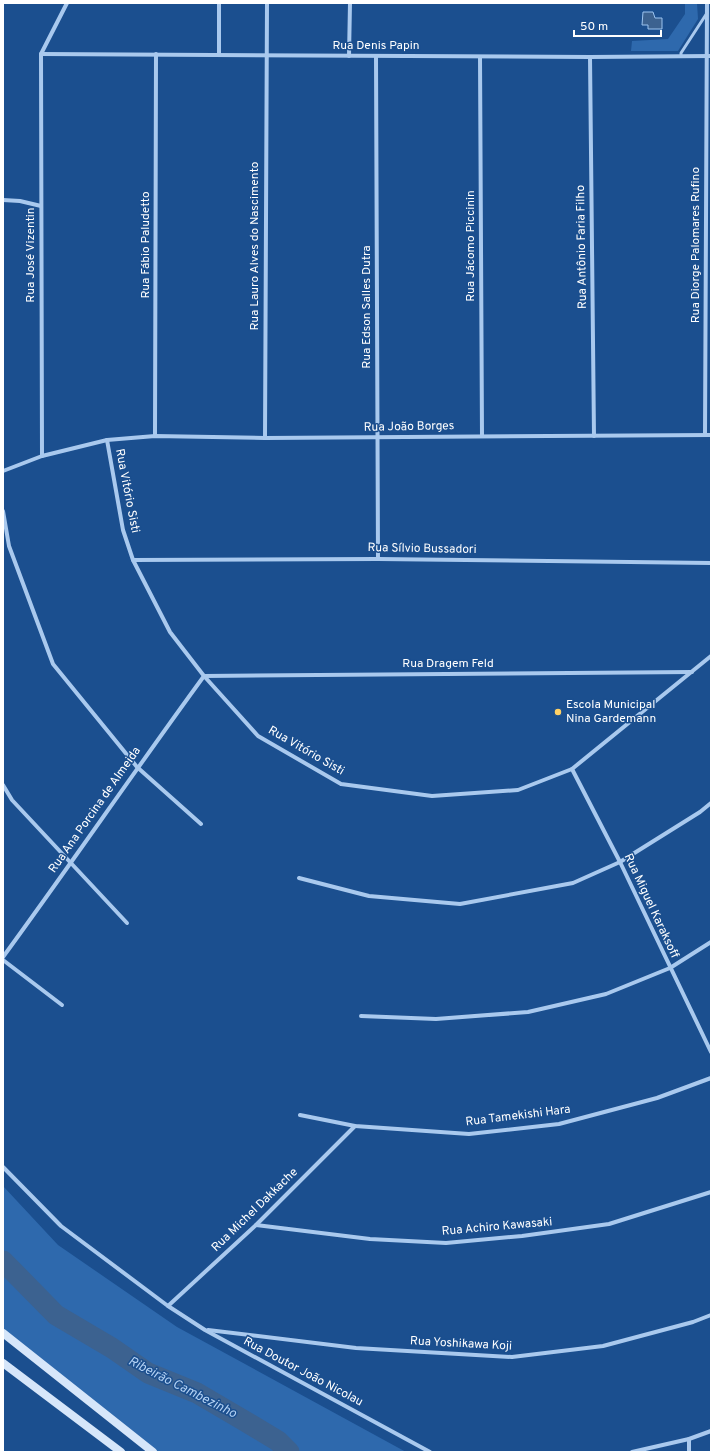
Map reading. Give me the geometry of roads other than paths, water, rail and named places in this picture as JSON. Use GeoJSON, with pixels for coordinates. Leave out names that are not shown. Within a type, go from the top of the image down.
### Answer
{"type":"FeatureCollection","features":[{"type":"Feature","properties":{"kind":"main road"},"geometry":{"type":"LineString","coordinates":[[3,1333],[153,1452]]}},
{"type":"Feature","properties":{"kind":"main road"},"geometry":{"type":"LineString","coordinates":[[3,1362],[121,1452]]}},
{"type":"Feature","properties":{"kind":"street"},"geometry":{"type":"LineString","coordinates":[[40,54],[67,3]]}},
{"type":"Feature","properties":{"kind":"street"},"geometry":{"type":"LineString","coordinates":[[219,3],[219,55]]}},
{"type":"Feature","properties":{"kind":"street","name":"Rua Lauro Alves do Nascimento"},"geometry":{"type":"LineString","coordinates":[[265,438],[265,55],[267,3]]}},
{"type":"Feature","properties":{"kind":"street"},"geometry":{"type":"LineString","coordinates":[[349,56],[350,3]]}},
{"type":"Feature","properties":{"kind":"street","name":"Rua Diorge Palomares Rufino"},"geometry":{"type":"LineString","coordinates":[[705,435],[709,56],[707,3]]}},
{"type":"Feature","properties":{"kind":"street","name":"Rua Denis Papin"},"geometry":{"type":"LineString","coordinates":[[40,54],[590,58],[709,56]]}},
{"type":"Feature","properties":{"kind":"street","name":"Rua José Vizentin"},"geometry":{"type":"LineString","coordinates":[[40,54],[42,456]]}},
{"type":"Feature","properties":{"kind":"street","name":"Rua Fábio Paludetto"},"geometry":{"type":"LineString","coordinates":[[156,54],[156,436]]}},
{"type":"Feature","properties":{"kind":"street","name":"Rua Edson Salles Dutra"},"geometry":{"type":"LineString","coordinates":[[376,56],[378,559]]}},
{"type":"Feature","properties":{"kind":"street","name":"Rua Jácomo Piccinin"},"geometry":{"type":"LineString","coordinates":[[480,57],[482,436]]}},
{"type":"Feature","properties":{"kind":"street","name":"Rua Antônio Faria Filho"},"geometry":{"type":"LineString","coordinates":[[590,58],[594,436]]}},
{"type":"Feature","properties":{"kind":"street"},"geometry":{"type":"LineString","coordinates":[[3,200],[20,201],[41,206]]}},
{"type":"Feature","properties":{"kind":"street","name":"Rua João Borges"},"geometry":{"type":"LineString","coordinates":[[3,470],[42,456],[107,440],[156,436],[265,438],[711,435]]}},
{"type":"Feature","properties":{"kind":"street","name":"Rua Vitório Sisti"},"geometry":{"type":"LineString","coordinates":[[107,440],[123,530],[133,560],[170,632],[204,676],[258,736],[341,784],[432,796],[518,790],[572,769],[711,656]]}},
{"type":"Feature","properties":{"kind":"street"},"geometry":{"type":"LineString","coordinates":[[3,511],[9,546],[53,664],[137,767],[201,824]]}},
{"type":"Feature","properties":{"kind":"street","name":"Rua Sílvio Bussadori"},"geometry":{"type":"LineString","coordinates":[[133,560],[378,559],[711,563]]}},
{"type":"Feature","properties":{"kind":"street","name":"Rua Dragem Feld"},"geometry":{"type":"LineString","coordinates":[[204,676],[692,672]]}},
{"type":"Feature","properties":{"kind":"street","name":"Rua Ana Porcina de Almeida"},"geometry":{"type":"LineString","coordinates":[[3,957],[137,767],[204,676]]}},
{"type":"Feature","properties":{"kind":"street","name":"Rua Miguel Karaksoff"},"geometry":{"type":"LineString","coordinates":[[572,769],[620,862],[711,1052]]}},
{"type":"Feature","properties":{"kind":"street"},"geometry":{"type":"LineString","coordinates":[[3,785],[12,800],[70,864],[127,923]]}},
{"type":"Feature","properties":{"kind":"street"},"geometry":{"type":"LineString","coordinates":[[299,878],[369,896],[460,904],[573,883],[620,862],[700,812],[711,803]]}},
{"type":"Feature","properties":{"kind":"street"},"geometry":{"type":"LineString","coordinates":[[361,1016],[436,1019],[528,1012],[606,994],[670,968],[711,942]]}},
{"type":"Feature","properties":{"kind":"street"},"geometry":{"type":"LineString","coordinates":[[3,960],[62,1005]]}},
{"type":"Feature","properties":{"kind":"street","name":"Rua Tamekishi Hara"},"geometry":{"type":"LineString","coordinates":[[300,1115],[355,1126],[469,1134],[559,1124],[658,1098],[711,1078]]}},
{"type":"Feature","properties":{"kind":"street","name":"Rua Michel Dakkache"},"geometry":{"type":"LineString","coordinates":[[168,1306],[256,1224],[355,1126]]}},
{"type":"Feature","properties":{"kind":"street","name":"Rua Doutor João Nicolau"},"geometry":{"type":"LineString","coordinates":[[3,1167],[61,1226],[168,1306],[205,1330],[430,1452]]}},
{"type":"Feature","properties":{"kind":"street","name":"Rua Achiro Kawasaki"},"geometry":{"type":"LineString","coordinates":[[256,1224],[370,1238],[446,1243],[522,1236],[609,1224],[711,1192]]}},
{"type":"Feature","properties":{"kind":"street","name":"Rua Yoshikawa Koji"},"geometry":{"type":"LineString","coordinates":[[205,1330],[356,1348],[512,1357],[603,1346],[694,1322],[711,1315]]}},
{"type":"Feature","properties":{"kind":"street"},"geometry":{"type":"LineString","coordinates":[[632,1452],[689,1439],[711,1431]]}},
{"type":"Feature","properties":{"kind":"street"},"geometry":{"type":"LineString","coordinates":[[689,1439],[689,1452]]}},
{"type":"Feature","properties":{"kind":"lane"},"geometry":{"type":"LineString","coordinates":[[681,56],[681,53],[707,13]]}},
{"type":"Feature","properties":{"kind":"waterway","name":"Ribeirão Cambezinho"},"geometry":{"type":"LineString","coordinates":[[3,1261],[56,1315],[112,1348],[148,1373],[197,1393],[243,1420],[278,1441],[289,1452]]}},
{"type":"Feature","properties":{"kind":"place","name":"Escola Municipal Nina Gardemann"},"geometry":{"type":"Point","coordinates":[558,712]}}]}
